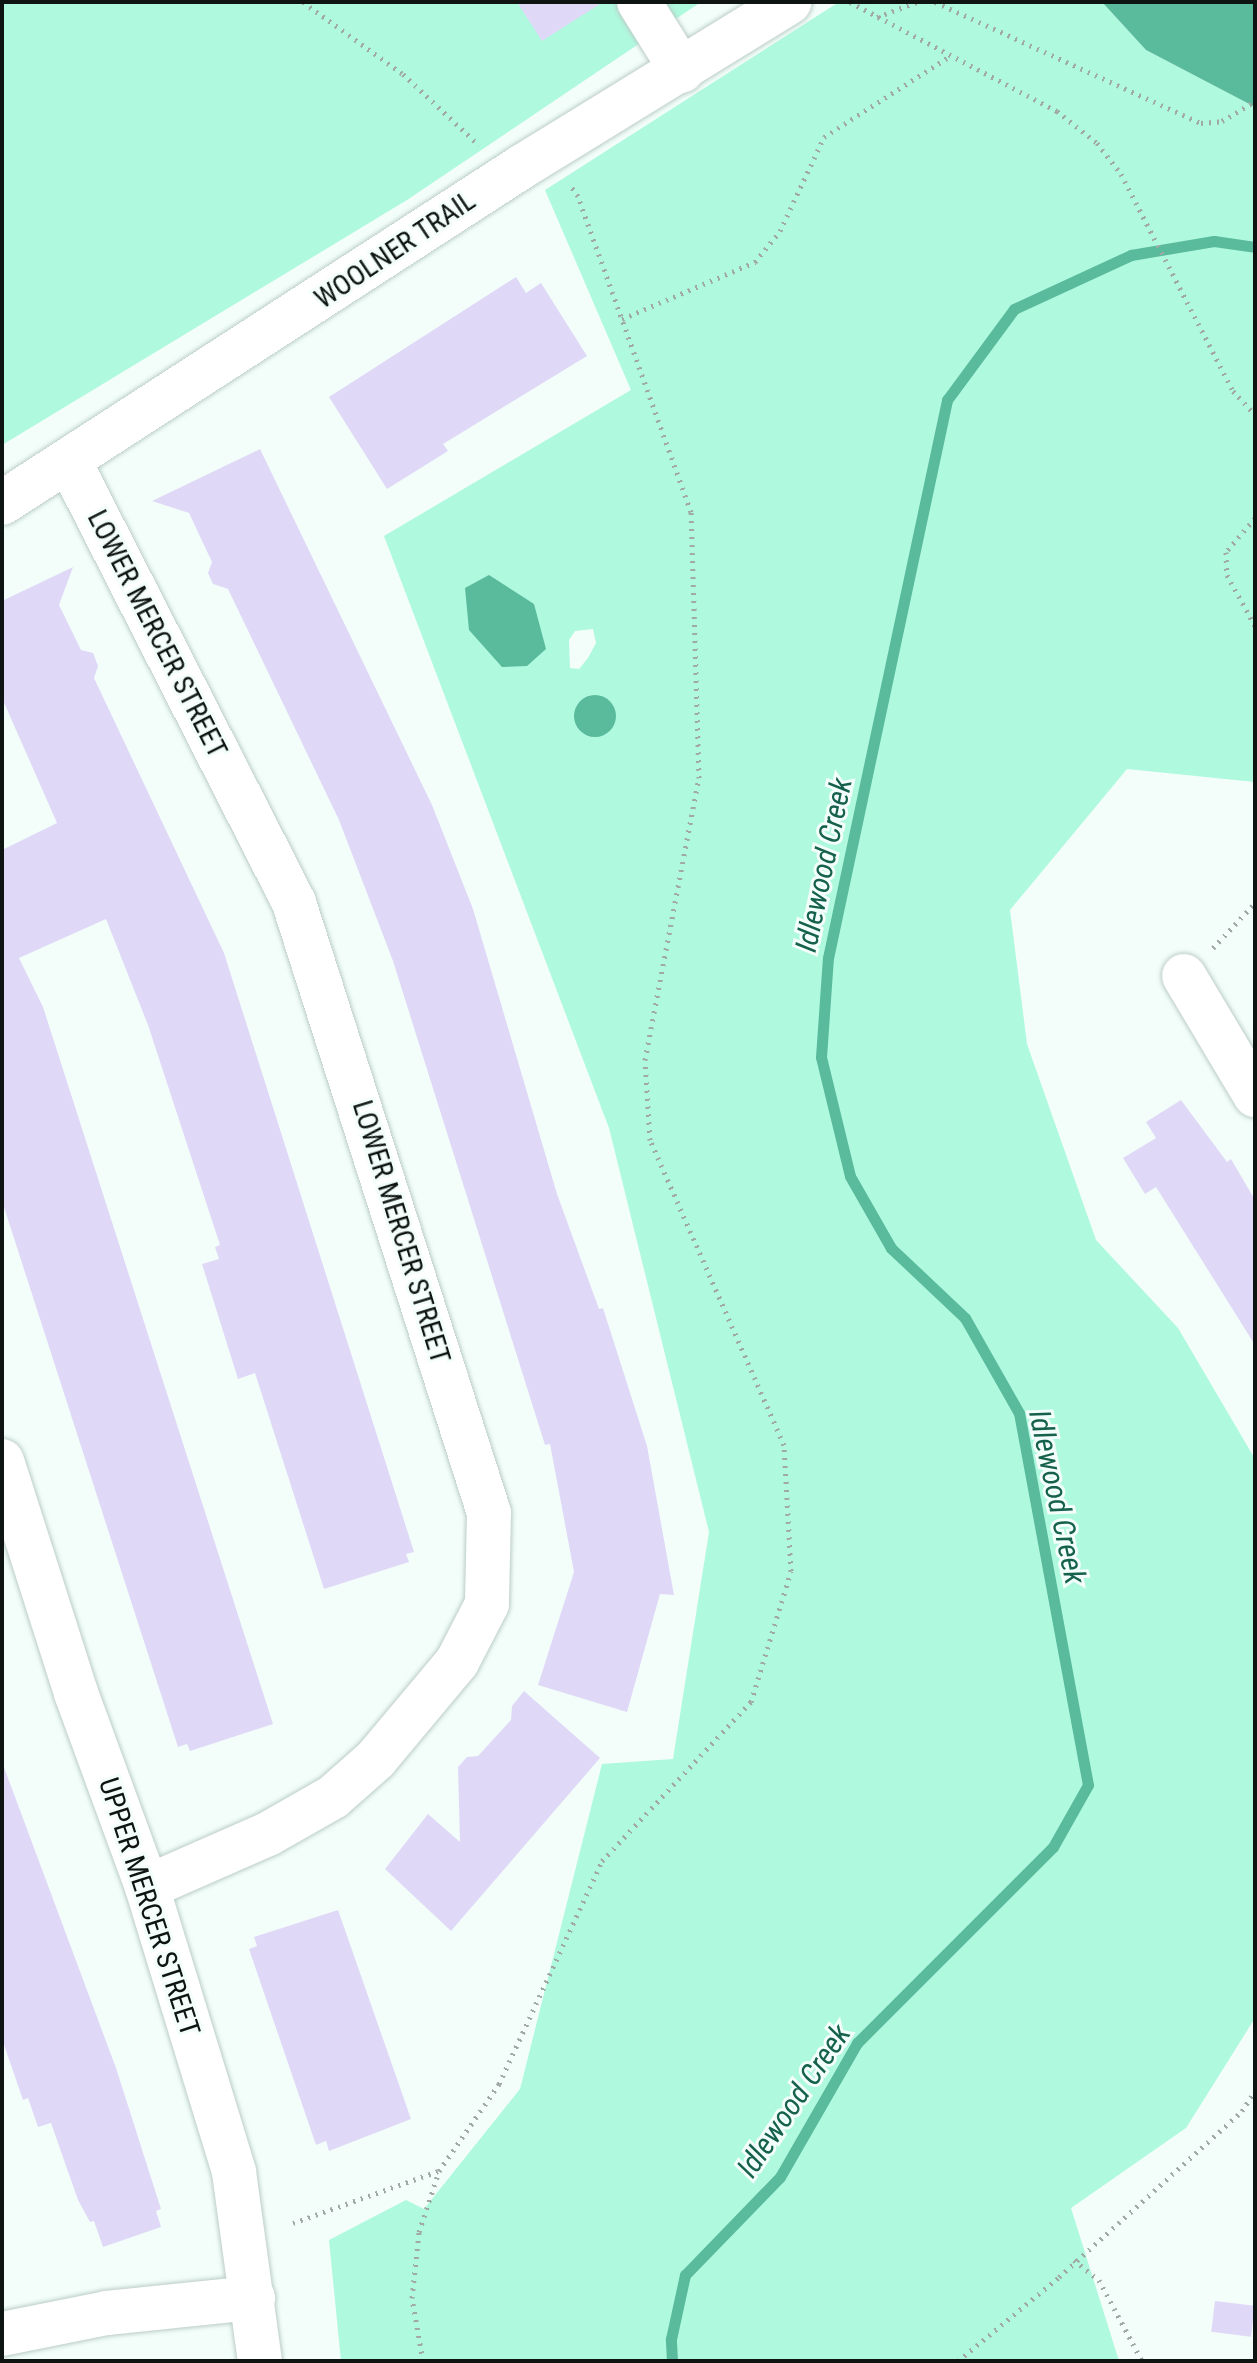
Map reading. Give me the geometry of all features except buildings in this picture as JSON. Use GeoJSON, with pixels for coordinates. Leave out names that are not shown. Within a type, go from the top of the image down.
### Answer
{"type":"FeatureCollection","features":[{"type":"Feature","properties":{"kind":"street"},"geometry":{"type":"LineString","coordinates":[[639,2],[682,71]]}},
{"type":"Feature","properties":{"kind":"street","name":"WOOLNER TRAIL"},"geometry":{"type":"LineString","coordinates":[[2,503],[523,166],[790,2]]}},
{"type":"Feature","properties":{"kind":"street","name":"LOWER MERCER STREET"},"geometry":{"type":"LineString","coordinates":[[69,461],[294,903],[489,1513],[487,1604],[457,1662],[376,1759],[333,1797],[268,1834],[147,1887]]}},
{"type":"Feature","properties":{"kind":"street"},"geometry":{"type":"LineString","coordinates":[[1184,976],[1255,1095]]}},
{"type":"Feature","properties":{"kind":"street","name":"UPPER MERCER STREET"},"geometry":{"type":"LineString","coordinates":[[2,1461],[76,1693],[147,1887],[234,2172],[260,2361]]}},
{"type":"Feature","properties":{"kind":"street"},"geometry":{"type":"LineString","coordinates":[[2,2334],[107,2313],[253,2298]]}},
{"type":"Feature","properties":{"kind":"path"},"geometry":{"type":"LineString","coordinates":[[303,2],[403,74],[492,157],[564,177],[578,196],[691,512],[699,778],[645,1060],[650,1140],[784,1445],[791,1571],[751,1702],[602,1861],[499,2084],[439,2171],[419,2232],[412,2298],[423,2361]]}},
{"type":"Feature","properties":{"kind":"path"},"geometry":{"type":"LineString","coordinates":[[850,2],[1068,118],[1097,143],[1121,174],[1209,344],[1248,409],[1255,415]]}},
{"type":"Feature","properties":{"kind":"path"},"geometry":{"type":"LineString","coordinates":[[876,18],[917,2]]}},
{"type":"Feature","properties":{"kind":"path"},"geometry":{"type":"LineString","coordinates":[[935,2],[1201,123],[1222,121],[1255,101]]}},
{"type":"Feature","properties":{"kind":"path"},"geometry":{"type":"LineString","coordinates":[[622,319],[755,262],[780,231],[824,137],[950,56]]}},
{"type":"Feature","properties":{"kind":"path"},"geometry":{"type":"LineString","coordinates":[[1248,409],[1255,405]]}},
{"type":"Feature","properties":{"kind":"path"},"geometry":{"type":"LineString","coordinates":[[1255,518],[1226,552],[1227,575],[1255,626]]}},
{"type":"Feature","properties":{"kind":"path"},"geometry":{"type":"LineString","coordinates":[[1184,976],[1255,903]]}},
{"type":"Feature","properties":{"kind":"path"},"geometry":{"type":"LineString","coordinates":[[958,2361],[1242,2111],[1255,2091]]}},
{"type":"Feature","properties":{"kind":"path"},"geometry":{"type":"LineString","coordinates":[[293,2223],[439,2171]]}},
{"type":"Feature","properties":{"kind":"path"},"geometry":{"type":"LineString","coordinates":[[1074,2260],[1099,2280],[1142,2361]]}},
{"type":"Feature","properties":{"kind":"shaded area"},"geometry":{"type":"Polygon","coordinates":[[[2,2],[701,2],[407,200],[2,445],[2,2]]]}},
{"type":"Feature","properties":{"kind":"shaded area"},"geometry":{"type":"Polygon","coordinates":[[[839,2],[1102,2],[1146,50],[1255,107],[1255,782],[1127,769],[1010,910],[1027,1044],[1096,1240],[1178,1328],[1255,1459],[1255,2018],[1186,2128],[1071,2208],[1119,2361],[341,2361],[329,2240],[406,2200],[424,2209],[520,2089],[602,1764],[673,1759],[709,1532],[609,1128],[384,536],[631,390],[545,190],[839,2]],[[593,629],[575,631],[569,640],[570,668],[579,669],[596,643],[593,629]]]}},
{"type":"Feature","properties":{"kind":"shaded area"},"geometry":{"type":"Polygon","coordinates":[[[1102,2],[1255,2],[1255,107],[1146,50],[1102,2]]]}},
{"type":"Feature","properties":{"kind":"shaded area"},"geometry":{"type":"Polygon","coordinates":[[[489,575],[534,604],[546,649],[527,666],[502,667],[469,630],[465,588],[489,575]]]}},
{"type":"Feature","properties":{"kind":"shaded area"},"geometry":{"type":"Polygon","coordinates":[[[595,695],[610,701],[616,716],[610,731],[595,737],[580,731],[574,716],[580,701],[595,695]]]}},
{"type":"Feature","properties":{"kind":"waterway","name":"Idlewood Creek"},"geometry":{"type":"LineString","coordinates":[[672,2361],[671,2339],[685,2275],[780,2177],[857,2043],[1053,1847],[1088,1785],[1019,1413],[965,1318],[891,1248],[850,1176],[821,1057],[828,958],[947,400],[1014,309],[1131,255],[1214,241],[1255,247]]}}]}
